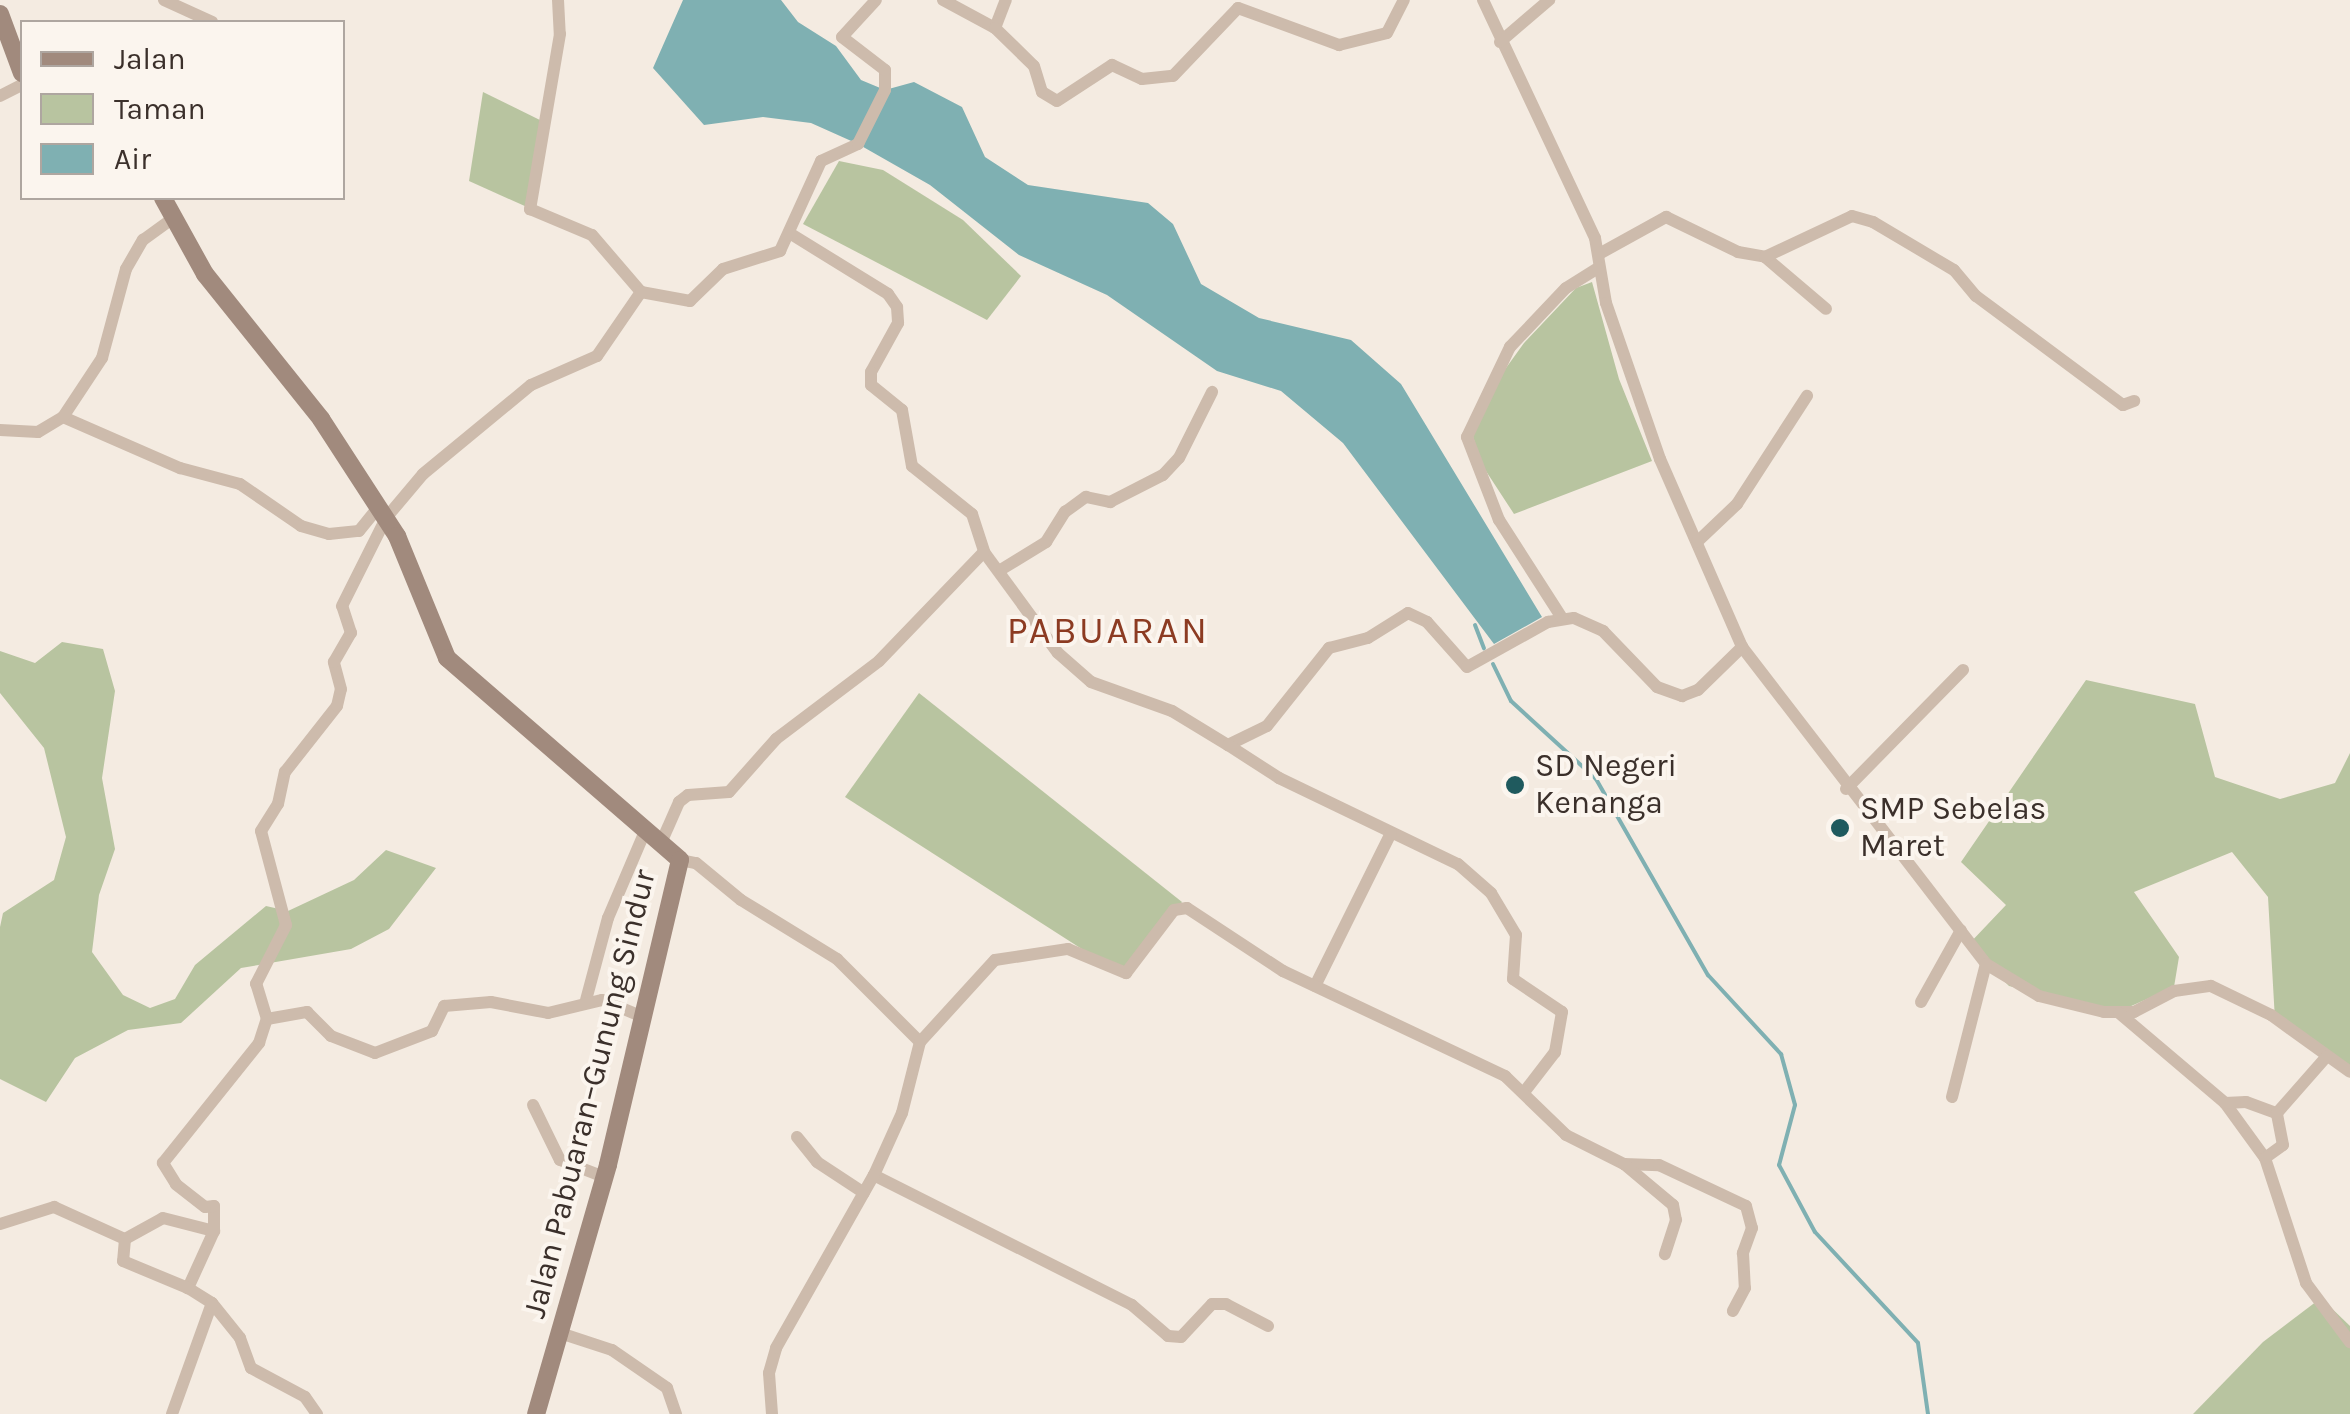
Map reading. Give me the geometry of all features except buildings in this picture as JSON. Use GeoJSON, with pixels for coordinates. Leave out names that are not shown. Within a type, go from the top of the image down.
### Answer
{"type":"FeatureCollection","features":[{"type":"Feature","properties":{"kind":"street"},"geometry":{"type":"LineString","coordinates":[[164,0],[208,20]]}},
{"type":"Feature","properties":{"kind":"street"},"geometry":{"type":"LineString","coordinates":[[558,0],[560,34],[530,209],[592,235],[641,292],[690,302],[723,269],[780,250],[791,234],[820,161],[858,144],[885,90],[885,70],[842,36],[876,0]]}},
{"type":"Feature","properties":{"kind":"street"},"geometry":{"type":"LineString","coordinates":[[943,0],[996,28],[1034,66],[1042,92],[1057,101],[1112,65],[1142,79],[1173,76],[1238,8],[1340,45],[1387,33],[1404,0]]}},
{"type":"Feature","properties":{"kind":"street"},"geometry":{"type":"LineString","coordinates":[[996,28],[1006,0]]}},
{"type":"Feature","properties":{"kind":"street"},"geometry":{"type":"LineString","coordinates":[[1483,0],[1599,261],[1660,459],[1742,647],[1846,789],[1986,964],[2051,1000],[2120,1014],[2226,1103],[2265,1158],[2306,1283],[2350,1342]]}},
{"type":"Feature","properties":{"kind":"street"},"geometry":{"type":"LineString","coordinates":[[1500,42],[1549,0]]}},
{"type":"Feature","properties":{"kind":"street"},"geometry":{"type":"LineString","coordinates":[[0,14],[20,68]]}},
{"type":"Feature","properties":{"kind":"street"},"geometry":{"type":"LineString","coordinates":[[0,430],[38,432],[63,417],[102,358],[126,270],[170,205]]}},
{"type":"Feature","properties":{"kind":"street","name":"Jalan Pabuaran–Gunung Sindur"},"geometry":{"type":"LineString","coordinates":[[170,205],[205,274],[322,420],[382,512],[447,658],[680,860],[604,1177],[536,1414]]}},
{"type":"Feature","properties":{"kind":"street"},"geometry":{"type":"LineString","coordinates":[[1742,647],[1698,690],[1682,696],[1657,687],[1603,631],[1562,618],[1498,520],[1467,437],[1510,347],[1566,288],[1666,216],[1738,252],[1765,257],[1826,309]]}},
{"type":"Feature","properties":{"kind":"street"},"geometry":{"type":"LineString","coordinates":[[1765,257],[1852,216],[1873,222],[1954,270],[1976,296],[2123,405],[2134,401]]}},
{"type":"Feature","properties":{"kind":"street"},"geometry":{"type":"LineString","coordinates":[[791,234],[888,294],[897,307],[898,323],[870,372],[871,386],[902,410],[912,466],[958,497],[972,514],[984,552],[1002,569],[1010,591],[1058,653],[1092,682],[1172,711],[1392,833],[1458,864],[1491,893],[1516,935],[1513,978],[1562,1012],[1555,1052],[1525,1091]]}},
{"type":"Feature","properties":{"kind":"street"},"geometry":{"type":"LineString","coordinates":[[63,417],[180,468],[240,484],[282,516],[315,530],[359,531],[532,384],[597,356],[641,292]]}},
{"type":"Feature","properties":{"kind":"street"},"geometry":{"type":"LineString","coordinates":[[1002,569],[1046,542],[1064,512],[1086,498],[1110,502],[1163,475],[1179,458],[1212,392]]}},
{"type":"Feature","properties":{"kind":"street"},"geometry":{"type":"LineString","coordinates":[[1697,542],[1737,504],[1807,396]]}},
{"type":"Feature","properties":{"kind":"street"},"geometry":{"type":"LineString","coordinates":[[188,1288],[214,1231],[214,1206],[205,1207],[176,1184],[164,1163],[259,1043],[267,1019],[256,984],[286,925],[260,830],[278,804],[285,772],[337,706],[341,689],[334,662],[352,633],[342,606],[382,512]]}},
{"type":"Feature","properties":{"kind":"street"},"geometry":{"type":"LineString","coordinates":[[661,843],[678,802],[688,795],[728,792],[776,739],[879,661],[984,552]]}},
{"type":"Feature","properties":{"kind":"street"},"geometry":{"type":"LineString","coordinates":[[1228,745],[1267,726],[1329,648],[1368,638],[1408,614],[1428,622],[1467,666],[1562,618]]}},
{"type":"Feature","properties":{"kind":"street"},"geometry":{"type":"LineString","coordinates":[[1846,789],[1963,670]]}},
{"type":"Feature","properties":{"kind":"street"},"geometry":{"type":"LineString","coordinates":[[586,1000],[608,918],[646,829]]}},
{"type":"Feature","properties":{"kind":"street"},"geometry":{"type":"LineString","coordinates":[[1315,986],[1392,833]]}},
{"type":"Feature","properties":{"kind":"street"},"geometry":{"type":"LineString","coordinates":[[680,860],[696,862],[741,900],[837,959],[920,1042]]}},
{"type":"Feature","properties":{"kind":"street"},"geometry":{"type":"LineString","coordinates":[[772,1414],[768,1373],[776,1348],[874,1175],[902,1113],[920,1042],[996,960],[1068,949],[1126,973],[1178,908],[1401,1031],[1459,1050],[1525,1091],[1566,1135],[1624,1164],[1672,1205],[1676,1220],[1666,1254]]}},
{"type":"Feature","properties":{"kind":"street"},"geometry":{"type":"LineString","coordinates":[[1921,1002],[1961,930]]}},
{"type":"Feature","properties":{"kind":"street"},"geometry":{"type":"LineString","coordinates":[[1952,1098],[1986,964]]}},
{"type":"Feature","properties":{"kind":"street"},"geometry":{"type":"LineString","coordinates":[[2120,1014],[2174,991],[2212,986],[2271,1014],[2350,1072]]}},
{"type":"Feature","properties":{"kind":"street"},"geometry":{"type":"LineString","coordinates":[[267,1019],[307,1012],[331,1036],[376,1052],[432,1031],[444,1006],[491,1002],[548,1012],[586,1000],[643,1018]]}},
{"type":"Feature","properties":{"kind":"street"},"geometry":{"type":"LineString","coordinates":[[2277,1114],[2327,1056]]}},
{"type":"Feature","properties":{"kind":"street"},"geometry":{"type":"LineString","coordinates":[[2226,1103],[2246,1102],[2277,1114]]}},
{"type":"Feature","properties":{"kind":"street"},"geometry":{"type":"LineString","coordinates":[[533,1105],[560,1160],[604,1177]]}},
{"type":"Feature","properties":{"kind":"street"},"geometry":{"type":"LineString","coordinates":[[2265,1158],[2283,1145],[2277,1114]]}},
{"type":"Feature","properties":{"kind":"street"},"geometry":{"type":"LineString","coordinates":[[797,1136],[818,1162],[864,1192]]}},
{"type":"Feature","properties":{"kind":"street"},"geometry":{"type":"LineString","coordinates":[[1624,1164],[1659,1165],[1746,1206],[1752,1228],[1743,1253],[1745,1288],[1733,1311]]}},
{"type":"Feature","properties":{"kind":"street"},"geometry":{"type":"LineString","coordinates":[[874,1175],[1132,1305],[1168,1336],[1180,1337],[1212,1304],[1226,1304],[1268,1326]]}},
{"type":"Feature","properties":{"kind":"street"},"geometry":{"type":"LineString","coordinates":[[0,1224],[54,1207],[125,1240]]}},
{"type":"Feature","properties":{"kind":"street"},"geometry":{"type":"LineString","coordinates":[[125,1240],[163,1218],[214,1231]]}},
{"type":"Feature","properties":{"kind":"street"},"geometry":{"type":"LineString","coordinates":[[125,1240],[123,1261],[212,1302],[240,1338],[250,1368],[305,1397],[317,1414]]}},
{"type":"Feature","properties":{"kind":"street"},"geometry":{"type":"LineString","coordinates":[[172,1414],[212,1302]]}},
{"type":"Feature","properties":{"kind":"street"},"geometry":{"type":"LineString","coordinates":[[560,1333],[612,1350],[667,1388],[676,1414]]}},
{"type":"Feature","properties":{"kind":"green space"},"geometry":{"type":"Polygon","coordinates":[[[483,92],[546,123],[527,207],[469,181],[483,92]]]}},
{"type":"Feature","properties":{"kind":"green space"},"geometry":{"type":"Polygon","coordinates":[[[839,161],[883,170],[963,220],[1021,276],[987,320],[803,224],[839,161]]]}},
{"type":"Feature","properties":{"kind":"green space"},"geometry":{"type":"Polygon","coordinates":[[[1592,282],[1619,379],[1652,461],[1514,514],[1482,465],[1473,437],[1488,393],[1524,343],[1576,288],[1592,282]]]}},
{"type":"Feature","properties":{"kind":"green space"},"geometry":{"type":"Polygon","coordinates":[[[62,642],[103,649],[115,691],[102,778],[115,849],[99,895],[92,952],[123,995],[150,1008],[175,999],[195,965],[266,906],[288,911],[354,880],[386,850],[436,868],[389,929],[351,949],[241,968],[181,1023],[128,1030],[75,1058],[46,1102],[0,1079],[0,927],[3,913],[54,880],[66,837],[44,748],[0,693],[0,651],[35,663],[62,642]]]}},
{"type":"Feature","properties":{"kind":"green space"},"geometry":{"type":"Polygon","coordinates":[[[2086,680],[2195,704],[2215,777],[2280,799],[2335,783],[2350,753],[2350,1073],[2275,1020],[2268,897],[2232,852],[2134,892],[2179,957],[2174,987],[2120,1011],[2009,986],[1968,945],[2006,905],[1961,862],[2086,680]]]}},
{"type":"Feature","properties":{"kind":"green space"},"geometry":{"type":"Polygon","coordinates":[[[919,693],[1182,902],[1127,978],[845,797],[919,693]]]}},
{"type":"Feature","properties":{"kind":"green space"},"geometry":{"type":"Polygon","coordinates":[[[2321,1298],[2350,1326],[2350,1414],[2193,1414],[2263,1342],[2321,1298]]]}},
{"type":"Feature","properties":{"kind":"water"},"geometry":{"type":"Polygon","coordinates":[[[683,0],[781,0],[798,22],[836,46],[861,80],[885,90],[914,82],[962,107],[985,157],[1028,185],[1148,203],[1173,224],[1201,284],[1259,318],[1351,340],[1401,384],[1542,617],[1494,644],[1343,443],[1281,391],[1217,371],[1107,295],[1019,255],[930,185],[858,144],[811,123],[763,117],[704,125],[653,68],[683,0]]]}},
{"type":"Feature","properties":{"kind":"waterway"},"geometry":{"type":"LineString","coordinates":[[1475,625],[1484,648]]}},
{"type":"Feature","properties":{"kind":"waterway"},"geometry":{"type":"LineString","coordinates":[[1493,664],[1511,701],[1596,779],[1708,975],[1781,1054],[1795,1105],[1779,1165],[1815,1232],[1918,1343],[1928,1414]]}},
{"type":"Feature","properties":{"kind":"place","name":"SD Negeri Kenanga"},"geometry":{"type":"Point","coordinates":[1515,785]}},
{"type":"Feature","properties":{"kind":"place","name":"SMP Sebelas Maret"},"geometry":{"type":"Point","coordinates":[1840,828]}},
{"type":"Feature","properties":{"kind":"district","name":"PABUARAN"},"geometry":{"type":"Point","coordinates":[1108,631]}}]}
